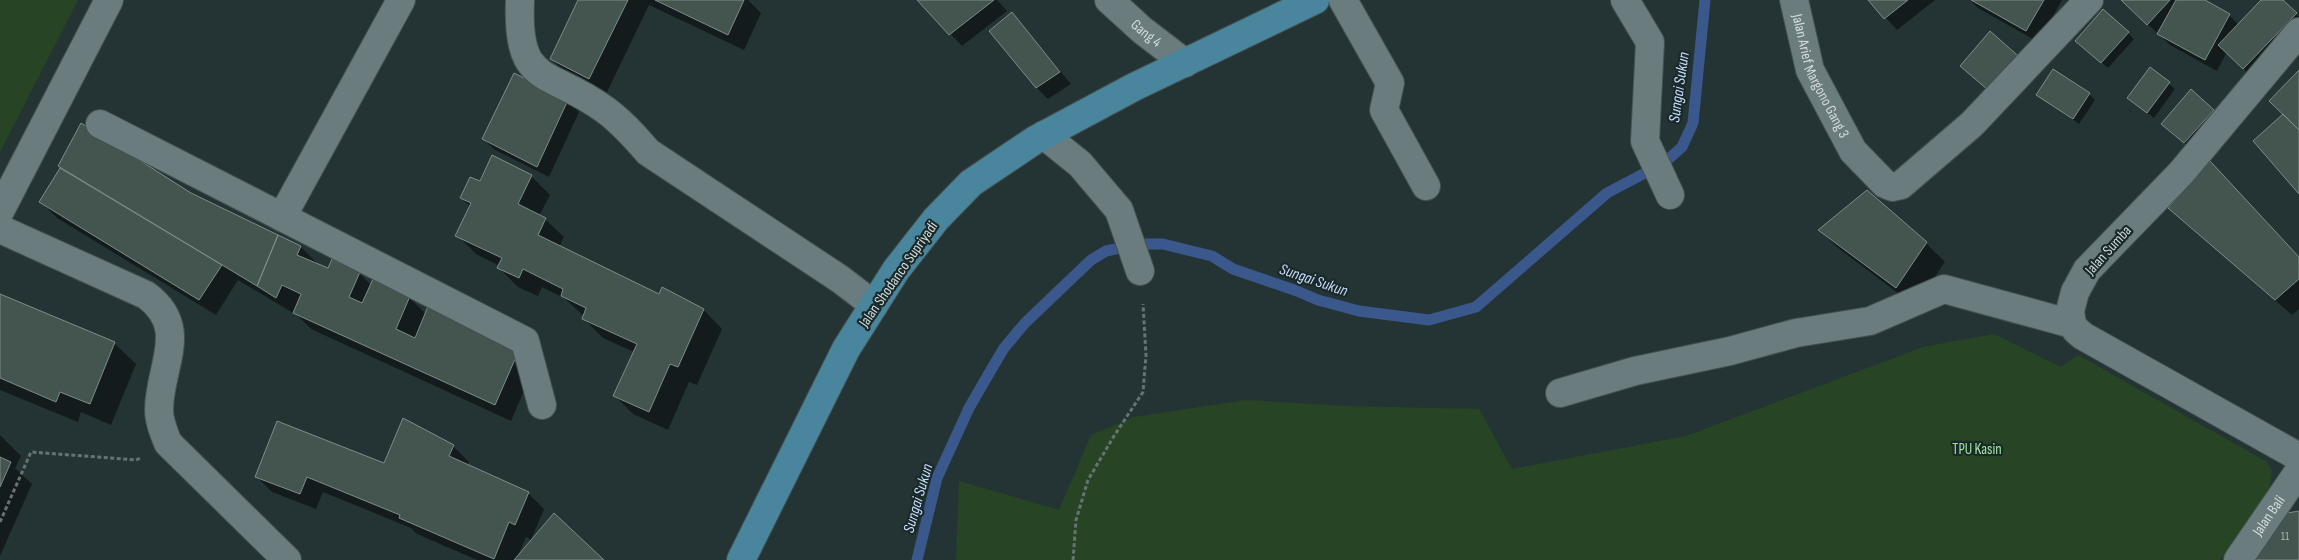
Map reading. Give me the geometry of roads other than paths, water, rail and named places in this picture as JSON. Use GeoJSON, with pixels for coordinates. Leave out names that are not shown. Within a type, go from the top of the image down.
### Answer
{"type":"FeatureCollection","features":[{"type":"Feature","properties":{"kind":"main road","name":"Jalan Shodanco Supriyadi"},"geometry":{"type":"LineString","coordinates":[[741,560],[846,350],[896,270],[936,219],[971,183],[1044,135],[1134,87],[1315,0]]}},
{"type":"Feature","properties":{"kind":"street"},"geometry":{"type":"LineString","coordinates":[[0,210],[108,0]]}},
{"type":"Feature","properties":{"kind":"street"},"geometry":{"type":"LineString","coordinates":[[282,216],[401,0]]}},
{"type":"Feature","properties":{"kind":"street"},"geometry":{"type":"LineString","coordinates":[[520,0],[521,46],[531,65],[539,74],[566,86],[604,109],[633,135],[648,152],[840,279],[874,305]]}},
{"type":"Feature","properties":{"kind":"street","name":"Gang 4"},"geometry":{"type":"LineString","coordinates":[[1109,0],[1142,30],[1185,63]]}},
{"type":"Feature","properties":{"kind":"street"},"geometry":{"type":"LineString","coordinates":[[1343,0],[1390,84],[1384,110],[1426,186]]}},
{"type":"Feature","properties":{"kind":"street"},"geometry":{"type":"LineString","coordinates":[[1625,0],[1650,42],[1645,141],[1670,195]]}},
{"type":"Feature","properties":{"kind":"street","name":"Jalan Arief Margono Gang 3"},"geometry":{"type":"LineString","coordinates":[[1794,0],[1810,70],[1853,151],[1885,184],[1892,187],[1901,185],[1972,124],[2089,0]]}},
{"type":"Feature","properties":{"kind":"street","name":"Jalan Sumba"},"geometry":{"type":"LineString","coordinates":[[2072,324],[2071,304],[2087,270],[2181,173],[2299,32]]}},
{"type":"Feature","properties":{"kind":"street"},"geometry":{"type":"LineString","coordinates":[[100,124],[526,341],[542,405]]}},
{"type":"Feature","properties":{"kind":"street"},"geometry":{"type":"LineString","coordinates":[[1044,135],[1080,164],[1119,210],[1140,271]]}},
{"type":"Feature","properties":{"kind":"street"},"geometry":{"type":"LineString","coordinates":[[0,229],[146,295],[159,304],[172,338],[159,409],[161,423],[168,444],[287,560]]}},
{"type":"Feature","properties":{"kind":"street"},"geometry":{"type":"LineString","coordinates":[[1560,393],[1634,371],[1730,351],[1796,333],[1870,321],[1944,289],[2072,324],[2083,336],[2299,457]]}},
{"type":"Feature","properties":{"kind":"street","name":"Jalan Bali"},"geometry":{"type":"LineString","coordinates":[[2238,560],[2299,470]]}},
{"type":"Feature","properties":{"kind":"waterway","name":"Sungai Sukun"},"geometry":{"type":"LineString","coordinates":[[917,560],[937,478],[969,408],[988,375],[1004,348],[1025,323],[1091,260],[1106,251],[1140,244],[1163,244],[1212,256],[1233,269],[1318,300],[1359,311],[1429,320],[1476,307],[1607,193],[1664,163],[1682,147],[1693,123],[1705,0]]}},
{"type":"Feature","properties":{"kind":"park label","name":"TPU Kasin"},"geometry":{"type":"Point","coordinates":[1977,449]}}]}
